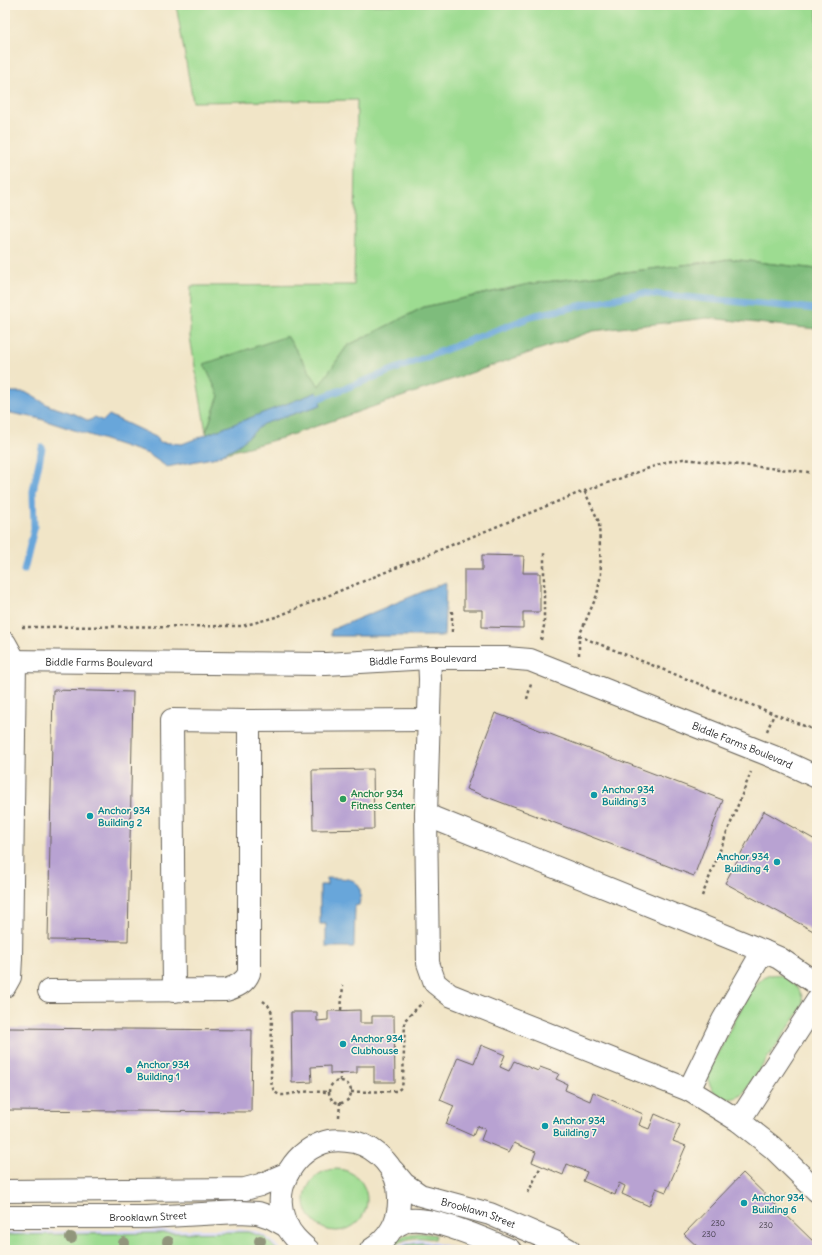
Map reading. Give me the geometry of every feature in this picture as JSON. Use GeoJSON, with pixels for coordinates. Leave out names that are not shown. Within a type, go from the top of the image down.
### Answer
{"type":"FeatureCollection","features":[{"type":"Feature","properties":{"kind":"street","name":"Biddle Farms Boulevard"},"geometry":{"type":"LineString","coordinates":[[10,648],[326,664],[428,658],[506,658],[530,660],[774,757],[817,777]]}},
{"type":"Feature","properties":{"kind":"street"},"geometry":{"type":"LineString","coordinates":[[5,986],[10,976],[11,958],[10,648]]}},
{"type":"Feature","properties":{"kind":"street"},"geometry":{"type":"LineString","coordinates":[[428,658],[430,679],[426,815],[428,963],[435,983],[450,995],[689,1090],[739,1121],[772,1147],[817,1191]]}},
{"type":"Feature","properties":{"kind":"street"},"geometry":{"type":"LineString","coordinates":[[174,991],[172,720],[249,722],[428,720]]}},
{"type":"Feature","properties":{"kind":"street"},"geometry":{"type":"LineString","coordinates":[[49,991],[226,990],[244,982],[250,973],[249,722]]}},
{"type":"Feature","properties":{"kind":"street"},"geometry":{"type":"LineString","coordinates":[[426,815],[763,951],[779,958],[817,984]]}},
{"type":"Feature","properties":{"kind":"street"},"geometry":{"type":"LineString","coordinates":[[689,1090],[723,1020],[763,951]]}},
{"type":"Feature","properties":{"kind":"street"},"geometry":{"type":"LineString","coordinates":[[739,1121],[817,1001]]}},
{"type":"Feature","properties":{"kind":"street","name":"Brooklawn Street"},"geometry":{"type":"LineString","coordinates":[[308,1250],[294,1238],[285,1222],[281,1204],[283,1184],[291,1166],[305,1152],[323,1142],[343,1140],[362,1144],[380,1154],[404,1184],[420,1195],[490,1214],[555,1242],[569,1250]]}},
{"type":"Feature","properties":{"kind":"street","name":"Brooklawn Street"},"geometry":{"type":"LineString","coordinates":[[371,1250],[380,1244],[393,1228],[400,1208],[399,1188],[392,1170]]}},
{"type":"Feature","properties":{"kind":"street"},"geometry":{"type":"LineString","coordinates":[[5,1190],[245,1189],[260,1185],[288,1173]]}},
{"type":"Feature","properties":{"kind":"street","name":"Brooklawn Street"},"geometry":{"type":"LineString","coordinates":[[5,1217],[147,1216],[239,1212],[258,1213],[270,1217],[288,1227]]}},
{"type":"Feature","properties":{"kind":"street","name":"Brooklawn Street"},"geometry":{"type":"LineString","coordinates":[[393,1228],[411,1220],[435,1222],[482,1238],[510,1250]]}},
{"type":"Feature","properties":{"kind":"path"},"geometry":{"type":"LineString","coordinates":[[10,648],[242,626],[276,617],[584,490],[666,462],[683,459],[817,473]]}},
{"type":"Feature","properties":{"kind":"path"},"geometry":{"type":"LineString","coordinates":[[579,680],[579,636],[597,595],[601,574],[599,522],[584,490]]}},
{"type":"Feature","properties":{"kind":"path"},"geometry":{"type":"LineString","coordinates":[[540,643],[544,626],[544,553]]}},
{"type":"Feature","properties":{"kind":"path"},"geometry":{"type":"LineString","coordinates":[[452,611],[452,636]]}},
{"type":"Feature","properties":{"kind":"path"},"geometry":{"type":"LineString","coordinates":[[579,636],[817,731]]}},
{"type":"Feature","properties":{"kind":"path"},"geometry":{"type":"LineString","coordinates":[[527,699],[531,681]]}},
{"type":"Feature","properties":{"kind":"path"},"geometry":{"type":"LineString","coordinates":[[767,732],[774,714]]}},
{"type":"Feature","properties":{"kind":"path"},"geometry":{"type":"LineString","coordinates":[[702,896],[753,767]]}},
{"type":"Feature","properties":{"kind":"path"},"geometry":{"type":"LineString","coordinates":[[341,1010],[343,985]]}},
{"type":"Feature","properties":{"kind":"path"},"geometry":{"type":"LineString","coordinates":[[351,1092],[396,1091],[402,1087],[405,1020],[425,999]]}},
{"type":"Feature","properties":{"kind":"path"},"geometry":{"type":"LineString","coordinates":[[263,1001],[268,1005],[272,1013],[271,1079],[274,1089],[280,1095],[285,1096],[300,1092],[330,1092]]}},
{"type":"Feature","properties":{"kind":"path"},"geometry":{"type":"LineString","coordinates":[[340,1073],[340,1081]]}},
{"type":"Feature","properties":{"kind":"path"},"geometry":{"type":"LineString","coordinates":[[340,1081],[347,1083],[351,1088],[351,1092],[346,1101],[340,1102],[332,1098],[330,1092],[334,1083],[340,1081]]}},
{"type":"Feature","properties":{"kind":"path"},"geometry":{"type":"LineString","coordinates":[[339,1124],[340,1102]]}},
{"type":"Feature","properties":{"kind":"path"},"geometry":{"type":"LineString","coordinates":[[528,1193],[541,1166]]}},
{"type":"Feature","properties":{"kind":"shaded area"},"geometry":{"type":"Polygon","coordinates":[[[239,1229],[256,1231],[265,1235],[281,1250],[5,1250],[5,1232],[239,1229]]]}},
{"type":"Feature","properties":{"kind":"shaded area"},"geometry":{"type":"Polygon","coordinates":[[[421,1239],[462,1250],[391,1250],[404,1242],[421,1239]]]}},
{"type":"Feature","properties":{"kind":"green space"},"geometry":{"type":"Polygon","coordinates":[[[176,5],[817,5],[817,269],[731,259],[529,284],[424,307],[347,346],[319,387],[287,336],[219,396],[206,432],[190,337],[191,286],[354,285],[357,100],[193,102],[176,5]]]}},
{"type":"Feature","properties":{"kind":"green space"},"geometry":{"type":"Polygon","coordinates":[[[731,259],[817,269],[817,329],[707,318],[593,331],[282,438],[218,455],[206,432],[219,396],[204,364],[287,336],[319,386],[347,346],[424,307],[529,284],[731,259]]]}},
{"type":"Feature","properties":{"kind":"green space"},"geometry":{"type":"Polygon","coordinates":[[[770,975],[783,977],[795,985],[801,993],[803,1002],[800,1011],[742,1095],[730,1099],[724,1098],[715,1093],[707,1076],[753,987],[763,978],[770,975]]]}},
{"type":"Feature","properties":{"kind":"green space"},"geometry":{"type":"Polygon","coordinates":[[[336,1169],[353,1174],[358,1178],[362,1183],[367,1200],[362,1217],[358,1222],[353,1226],[336,1231],[319,1226],[314,1222],[310,1217],[305,1200],[310,1183],[314,1178],[319,1174],[336,1169]]]}},
{"type":"Feature","properties":{"kind":"green space"},"geometry":{"type":"Polygon","coordinates":[[[248,1232],[264,1237],[277,1250],[5,1250],[5,1235],[248,1232]]]}},
{"type":"Feature","properties":{"kind":"green space"},"geometry":{"type":"Polygon","coordinates":[[[420,1233],[436,1235],[435,1239],[410,1238],[399,1242],[388,1250],[401,1237],[409,1234],[420,1233]]]}},
{"type":"Feature","properties":{"kind":"green space"},"geometry":{"type":"Polygon","coordinates":[[[422,1243],[451,1250],[396,1250],[407,1245],[422,1243]]]}},
{"type":"Feature","properties":{"kind":"water"},"geometry":{"type":"Polygon","coordinates":[[[5,391],[25,392],[50,406],[75,414],[89,421],[95,417],[103,421],[109,415],[158,438],[159,442],[182,444],[317,392],[321,405],[263,424],[239,445],[217,457],[167,467],[148,454],[37,418],[5,412],[5,391]]]}},
{"type":"Feature","properties":{"kind":"water"},"geometry":{"type":"Polygon","coordinates":[[[446,582],[444,636],[331,636],[331,630],[446,582]]]}},
{"type":"Feature","properties":{"kind":"water"},"geometry":{"type":"Polygon","coordinates":[[[327,878],[351,880],[358,885],[360,889],[359,905],[355,906],[354,947],[326,947],[326,924],[320,924],[320,885],[327,885],[327,878]]]}},
{"type":"Feature","properties":{"kind":"building"},"geometry":{"type":"Polygon","coordinates":[[[482,555],[524,556],[523,573],[540,573],[540,612],[523,612],[523,628],[482,627],[482,610],[464,610],[464,570],[482,570],[482,555]]]}},
{"type":"Feature","properties":{"kind":"building","name":"Anchor 934 Building 2"},"geometry":{"type":"Polygon","coordinates":[[[53,690],[133,692],[128,941],[48,940],[53,690]]]}},
{"type":"Feature","properties":{"kind":"building","name":"Anchor 934 Building 3"},"geometry":{"type":"Polygon","coordinates":[[[495,713],[723,800],[694,876],[466,789],[495,713]]]}},
{"type":"Feature","properties":{"kind":"building","name":"Anchor 934 Fitness Center"},"geometry":{"type":"Polygon","coordinates":[[[373,769],[374,829],[313,830],[312,770],[373,769]]]}},
{"type":"Feature","properties":{"kind":"building","name":"Anchor 934 Building 4"},"geometry":{"type":"Polygon","coordinates":[[[764,811],[817,841],[817,933],[725,883],[764,811]]]}},
{"type":"Feature","properties":{"kind":"building","name":"Anchor 934 Clubhouse"},"geometry":{"type":"Polygon","coordinates":[[[360,1010],[360,1023],[372,1023],[372,1016],[394,1016],[395,1082],[374,1082],[374,1066],[357,1066],[357,1073],[330,1074],[330,1066],[311,1067],[312,1082],[292,1083],[291,1012],[317,1012],[317,1021],[328,1020],[328,1011],[360,1010]]]}},
{"type":"Feature","properties":{"kind":"building","name":"Anchor 934 Building 1"},"geometry":{"type":"Polygon","coordinates":[[[7,1028],[252,1030],[251,1112],[6,1110],[7,1028]]]}},
{"type":"Feature","properties":{"kind":"building","name":"Anchor 934 Building 7"},"geometry":{"type":"Polygon","coordinates":[[[481,1045],[505,1055],[500,1067],[509,1071],[514,1061],[538,1071],[540,1067],[559,1074],[556,1079],[567,1084],[565,1090],[590,1101],[593,1092],[643,1114],[639,1125],[649,1129],[655,1114],[680,1125],[673,1141],[686,1146],[666,1192],[656,1188],[649,1206],[622,1194],[625,1186],[619,1183],[615,1195],[583,1181],[587,1172],[567,1164],[563,1175],[532,1162],[536,1152],[514,1143],[509,1152],[481,1140],[485,1129],[477,1126],[473,1136],[446,1124],[454,1106],[440,1100],[458,1057],[474,1063],[481,1045]]]}},
{"type":"Feature","properties":{"kind":"building","name":"Anchor 934 Building 6"},"geometry":{"type":"Polygon","coordinates":[[[743,1173],[817,1245],[817,1250],[701,1250],[684,1234],[743,1173]]]}},
{"type":"Feature","properties":{"kind":"waterway"},"geometry":{"type":"LineString","coordinates":[[312,401],[536,315],[641,293],[817,309]]}},
{"type":"Feature","properties":{"kind":"waterway"},"geometry":{"type":"LineString","coordinates":[[24,570],[34,529],[33,491],[42,448]]}},
{"type":"Feature","properties":{"kind":"place","name":"Anchor 934 Building 3"},"geometry":{"type":"Point","coordinates":[594,795]}},
{"type":"Feature","properties":{"kind":"place","name":"Anchor 934 Fitness Center"},"geometry":{"type":"Point","coordinates":[343,799]}},
{"type":"Feature","properties":{"kind":"place","name":"Anchor 934 Building 2"},"geometry":{"type":"Point","coordinates":[90,816]}},
{"type":"Feature","properties":{"kind":"place","name":"Anchor 934 Building 4"},"geometry":{"type":"Point","coordinates":[777,862]}},
{"type":"Feature","properties":{"kind":"place","name":"Anchor 934 Clubhouse"},"geometry":{"type":"Point","coordinates":[343,1044]}},
{"type":"Feature","properties":{"kind":"place","name":"Anchor 934 Building 1"},"geometry":{"type":"Point","coordinates":[129,1070]}},
{"type":"Feature","properties":{"kind":"place","name":"Anchor 934 Building 7"},"geometry":{"type":"Point","coordinates":[545,1126]}},
{"type":"Feature","properties":{"kind":"place","name":"Anchor 934 Building 6"},"geometry":{"type":"Point","coordinates":[744,1203]}}]}
